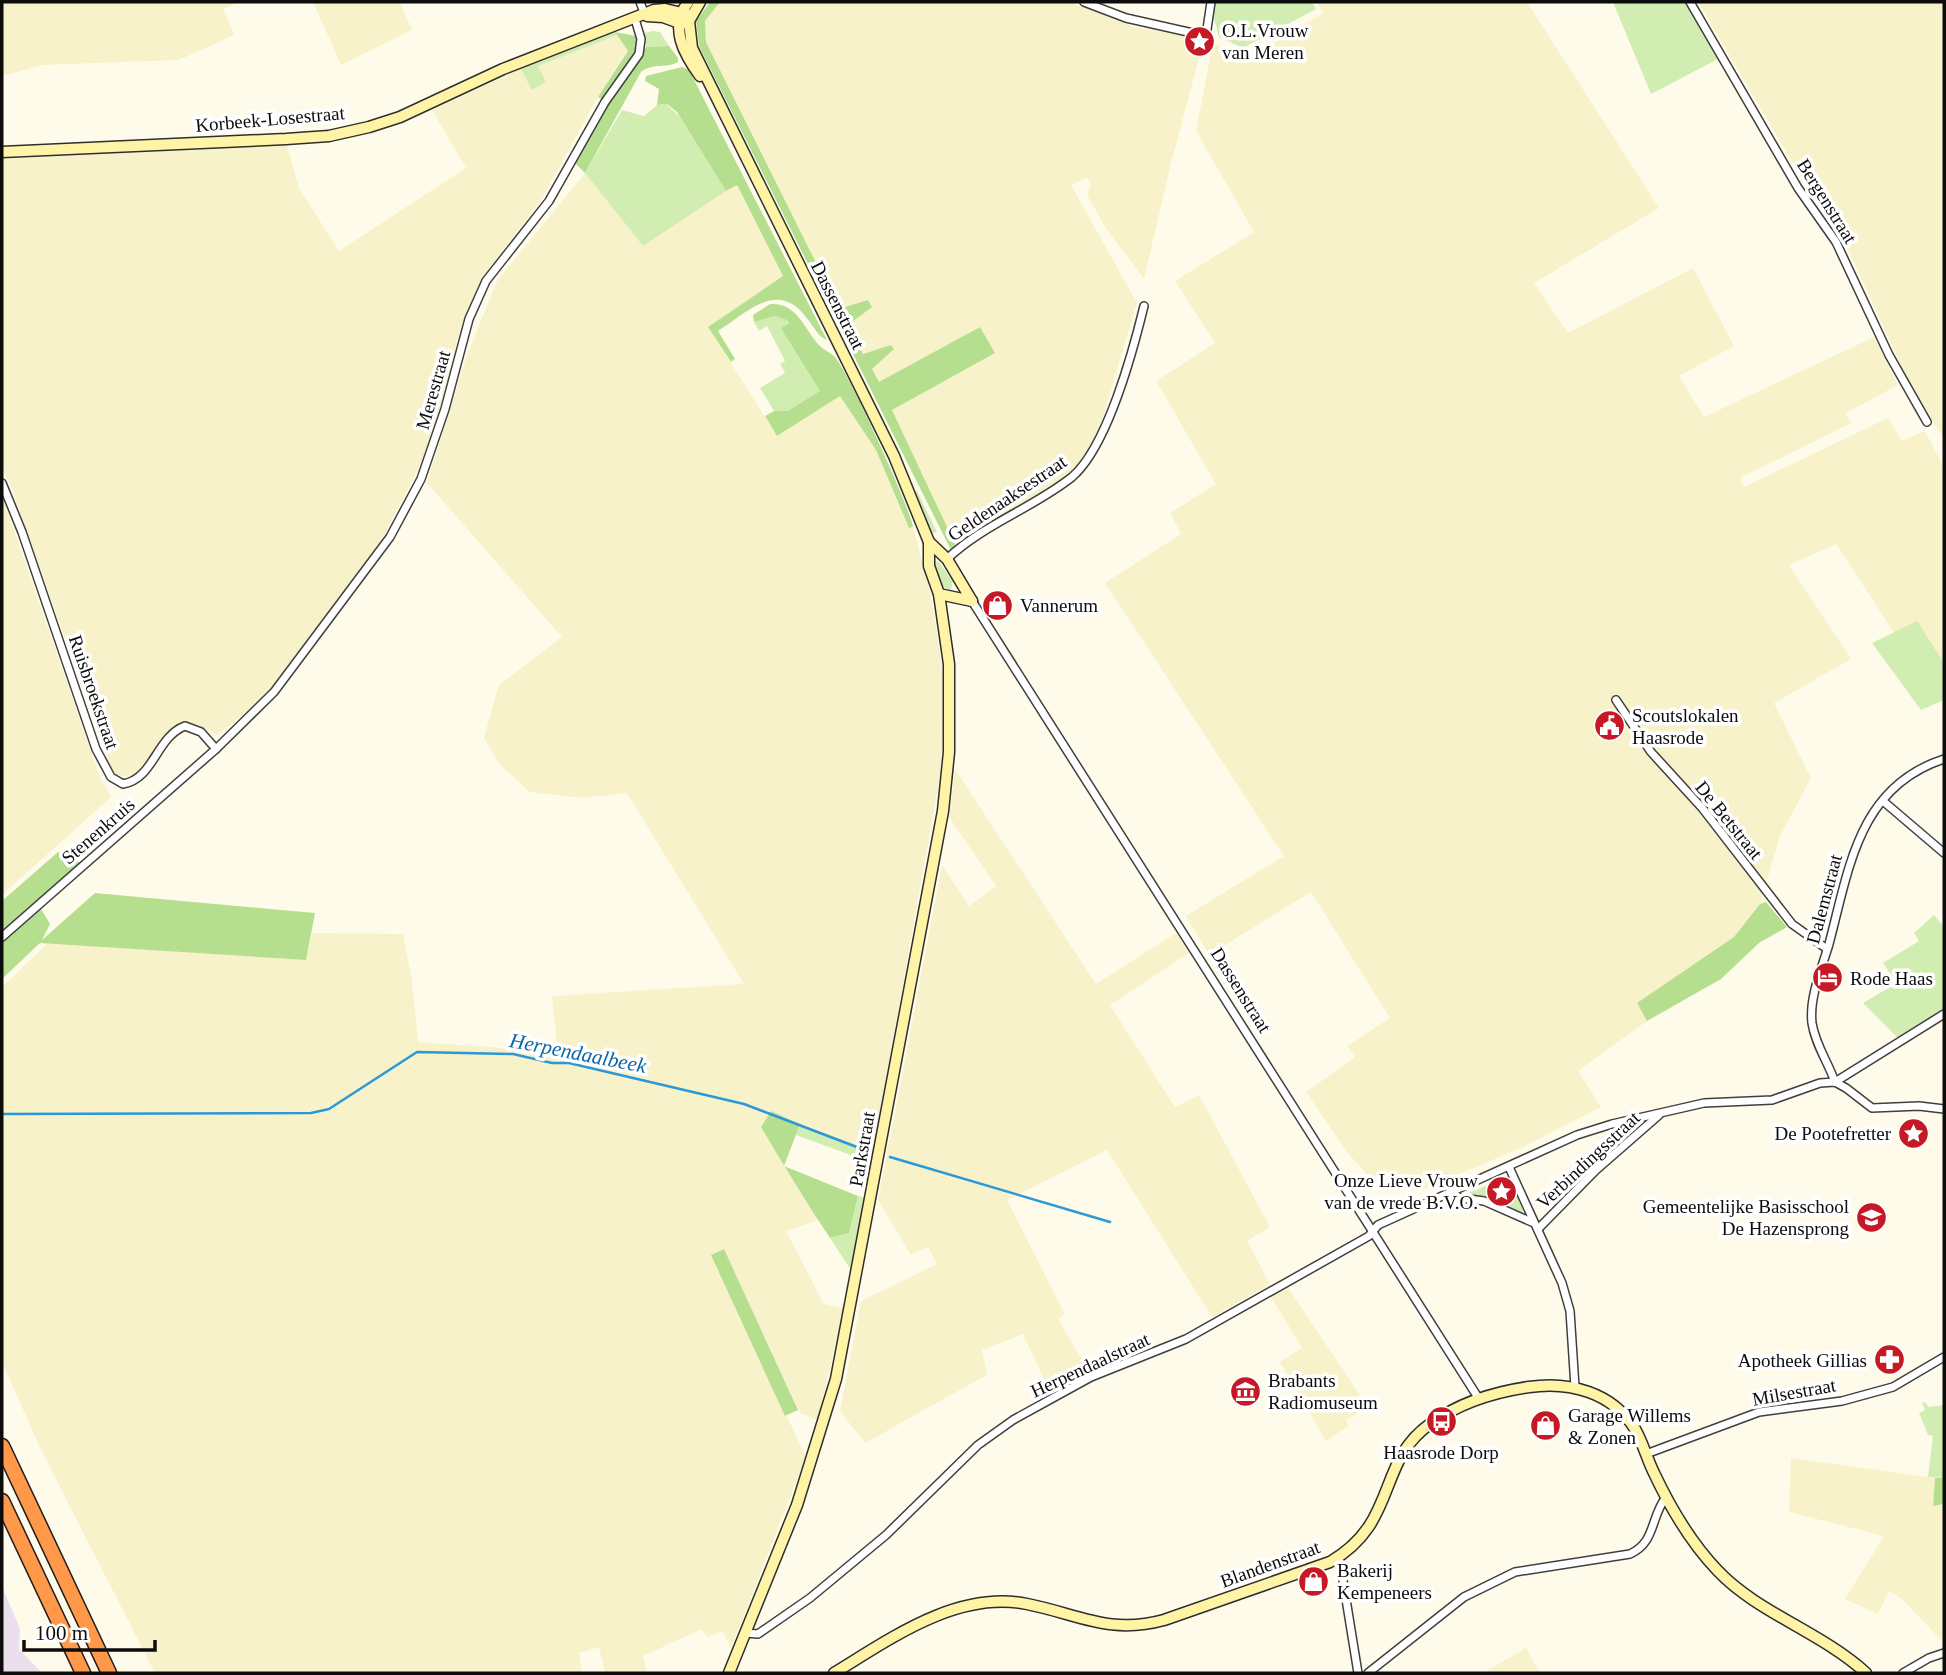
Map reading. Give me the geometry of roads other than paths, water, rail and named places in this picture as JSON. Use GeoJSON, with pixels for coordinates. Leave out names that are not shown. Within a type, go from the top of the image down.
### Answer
{"type":"FeatureCollection","features":[{"type":"Feature","properties":{"kind":"highway"},"geometry":{"type":"LineString","coordinates":[[2,1446],[108,1673]]}},
{"type":"Feature","properties":{"kind":"highway"},"geometry":{"type":"LineString","coordinates":[[2,1501],[83,1673]]}},
{"type":"Feature","properties":{"kind":"street","name":"Merestraat"},"geometry":{"type":"LineString","coordinates":[[216,749],[274,692],[374,559],[407,508],[434,443],[469,319],[486,281],[549,201],[605,102],[639,54],[640,2]]}},
{"type":"Feature","properties":{"kind":"street"},"geometry":{"type":"LineString","coordinates":[[684,19],[688,2]]}},
{"type":"Feature","properties":{"kind":"street"},"geometry":{"type":"LineString","coordinates":[[684,19],[699,2]]}},
{"type":"Feature","properties":{"kind":"street"},"geometry":{"type":"LineString","coordinates":[[1084,2],[1126,18],[1206,36],[1211,2]]}},
{"type":"Feature","properties":{"kind":"street","name":"Bergenstraat"},"geometry":{"type":"LineString","coordinates":[[1690,2],[1798,188],[1836,242],[1889,355],[1927,422]]}},
{"type":"Feature","properties":{"kind":"street"},"geometry":{"type":"LineString","coordinates":[[640,17],[684,19]]}},
{"type":"Feature","properties":{"kind":"street","name":"Korbeek-Losestraat"},"geometry":{"type":"LineString","coordinates":[[2,152],[329,136],[400,117],[503,69],[640,17]]}},
{"type":"Feature","properties":{"kind":"street","name":"Dassenstraat"},"geometry":{"type":"LineString","coordinates":[[684,19],[692,48],[709,86],[880,427],[929,542],[929,559],[947,595]]}},
{"type":"Feature","properties":{"kind":"street","name":"Geldenaaksestraat"},"geometry":{"type":"LineString","coordinates":[[945,557],[974,536],[1066,481],[1082,466],[1100,438],[1144,306]]}},
{"type":"Feature","properties":{"kind":"street","name":"Ruisbroekstraat"},"geometry":{"type":"LineString","coordinates":[[2,482],[23,532],[96,749],[111,778],[123,784],[133,782],[143,773],[168,737],[185,726],[201,732],[216,749]]}},
{"type":"Feature","properties":{"kind":"street","name":"Dassenstraat"},"geometry":{"type":"LineString","coordinates":[[929,542],[945,557],[1479,1399]]}},
{"type":"Feature","properties":{"kind":"street"},"geometry":{"type":"LineString","coordinates":[[929,559],[937,554],[945,557]]}},
{"type":"Feature","properties":{"kind":"street"},"geometry":{"type":"LineString","coordinates":[[947,595],[961,584]]}},
{"type":"Feature","properties":{"kind":"street"},"geometry":{"type":"LineString","coordinates":[[947,595],[972,601]]}},
{"type":"Feature","properties":{"kind":"street","name":"Parkstraat"},"geometry":{"type":"LineString","coordinates":[[729,1673],[811,1465],[846,1334],[947,776],[950,696],[942,613],[947,595]]}},
{"type":"Feature","properties":{"kind":"street","name":"De Betstraat"},"geometry":{"type":"LineString","coordinates":[[1616,700],[1651,752],[1703,809],[1792,924],[1828,949]]}},
{"type":"Feature","properties":{"kind":"street","name":"Stenenkruis"},"geometry":{"type":"LineString","coordinates":[[2,937],[216,749]]}},
{"type":"Feature","properties":{"kind":"street","name":"Dalemstraat"},"geometry":{"type":"LineString","coordinates":[[1835,1082],[1815,1037],[1812,1020],[1854,845],[1864,825],[1905,779],[1944,760]]}},
{"type":"Feature","properties":{"kind":"street"},"geometry":{"type":"LineString","coordinates":[[1883,801],[1944,853]]}},
{"type":"Feature","properties":{"kind":"street","name":"Herpendaalstraat"},"geometry":{"type":"LineString","coordinates":[[745,1633],[756,1635],[810,1598],[886,1535],[978,1446],[1013,1420],[1091,1377],[1186,1339],[1374,1230],[1378,1225],[1577,1135],[1704,1103],[1772,1100],[1820,1083],[1835,1082],[1944,1014]]}},
{"type":"Feature","properties":{"kind":"street"},"geometry":{"type":"LineString","coordinates":[[1835,1082],[1872,1108],[1919,1106],[1944,1109]]}},
{"type":"Feature","properties":{"kind":"street","name":"Verbindingsstraat"},"geometry":{"type":"LineString","coordinates":[[1536,1226],[1661,1113]]}},
{"type":"Feature","properties":{"kind":"street","name":"Verbindingsstraat"},"geometry":{"type":"LineString","coordinates":[[1509,1167],[1562,1283],[1570,1311],[1576,1387]]}},
{"type":"Feature","properties":{"kind":"street","name":"Verbindingsstraat"},"geometry":{"type":"LineString","coordinates":[[1445,1196],[1484,1201],[1536,1226]]}},
{"type":"Feature","properties":{"kind":"street","name":"Milsestraat"},"geometry":{"type":"LineString","coordinates":[[1646,1454],[1759,1412],[1842,1401],[1893,1387],[1944,1357]]}},
{"type":"Feature","properties":{"kind":"street","name":"Blandenstraat"},"geometry":{"type":"LineString","coordinates":[[834,1673],[869,1650],[973,1604],[1018,1603],[1102,1625],[1138,1626],[1251,1591],[1339,1556],[1358,1541],[1374,1522],[1394,1469],[1411,1440],[1438,1418],[1479,1399],[1533,1386],[1576,1387],[1619,1409],[1637,1431],[1666,1497],[1708,1559],[1724,1577],[1748,1596],[1828,1643],[1866,1673]]}},
{"type":"Feature","properties":{"kind":"street"},"geometry":{"type":"LineString","coordinates":[[1368,1673],[1464,1597],[1515,1572],[1630,1554],[1642,1548],[1651,1538],[1666,1497]]}},
{"type":"Feature","properties":{"kind":"street"},"geometry":{"type":"LineString","coordinates":[[1339,1556],[1358,1673]]}},
{"type":"Feature","properties":{"kind":"street"},"geometry":{"type":"LineString","coordinates":[[1903,1673],[1944,1653]]}},
{"type":"Feature","properties":{"kind":"waterway","name":"Herpendaalbeek"},"geometry":{"type":"LineString","coordinates":[[2,1114],[311,1113],[329,1109],[417,1052],[513,1054],[552,1063],[569,1063],[744,1104],[862,1149]]}},
{"type":"Feature","properties":{"kind":"waterway","name":"Herpendaalbeek"},"geometry":{"type":"LineString","coordinates":[[890,1157],[1110,1222]]}},
{"type":"Feature","properties":{"kind":"place","name":"O.L.Vrouw van Meren"},"geometry":{"type":"Point","coordinates":[1199,41]}},
{"type":"Feature","properties":{"kind":"place","name":"Vannerum"},"geometry":{"type":"Point","coordinates":[997,605]}},
{"type":"Feature","properties":{"kind":"place","name":"Scoutslokalen Haasrode"},"geometry":{"type":"Point","coordinates":[1609,726]}},
{"type":"Feature","properties":{"kind":"place","name":"Rode Haas"},"geometry":{"type":"Point","coordinates":[1827,978]}},
{"type":"Feature","properties":{"kind":"place","name":"De Pootefretter"},"geometry":{"type":"Point","coordinates":[1914,1133]}},
{"type":"Feature","properties":{"kind":"place","name":"Onze Lieve Vrouw van de vrede B.V.O."},"geometry":{"type":"Point","coordinates":[1501,1191]}},
{"type":"Feature","properties":{"kind":"place","name":"Gemeentelijke Basisschool De Hazensprong"},"geometry":{"type":"Point","coordinates":[1872,1217]}},
{"type":"Feature","properties":{"kind":"place","name":"Apotheek Gillias"},"geometry":{"type":"Point","coordinates":[1890,1360]}},
{"type":"Feature","properties":{"kind":"place","name":"Brabants Radiomuseum"},"geometry":{"type":"Point","coordinates":[1245,1391]}},
{"type":"Feature","properties":{"kind":"place","name":"Haasrode Dorp"},"geometry":{"type":"Point","coordinates":[1441,1421]}},
{"type":"Feature","properties":{"kind":"place","name":"Garage Willems & Zonen"},"geometry":{"type":"Point","coordinates":[1545,1426]}},
{"type":"Feature","properties":{"kind":"place","name":"Bakerij Kempeneers"},"geometry":{"type":"Point","coordinates":[1314,1581]}}]}
